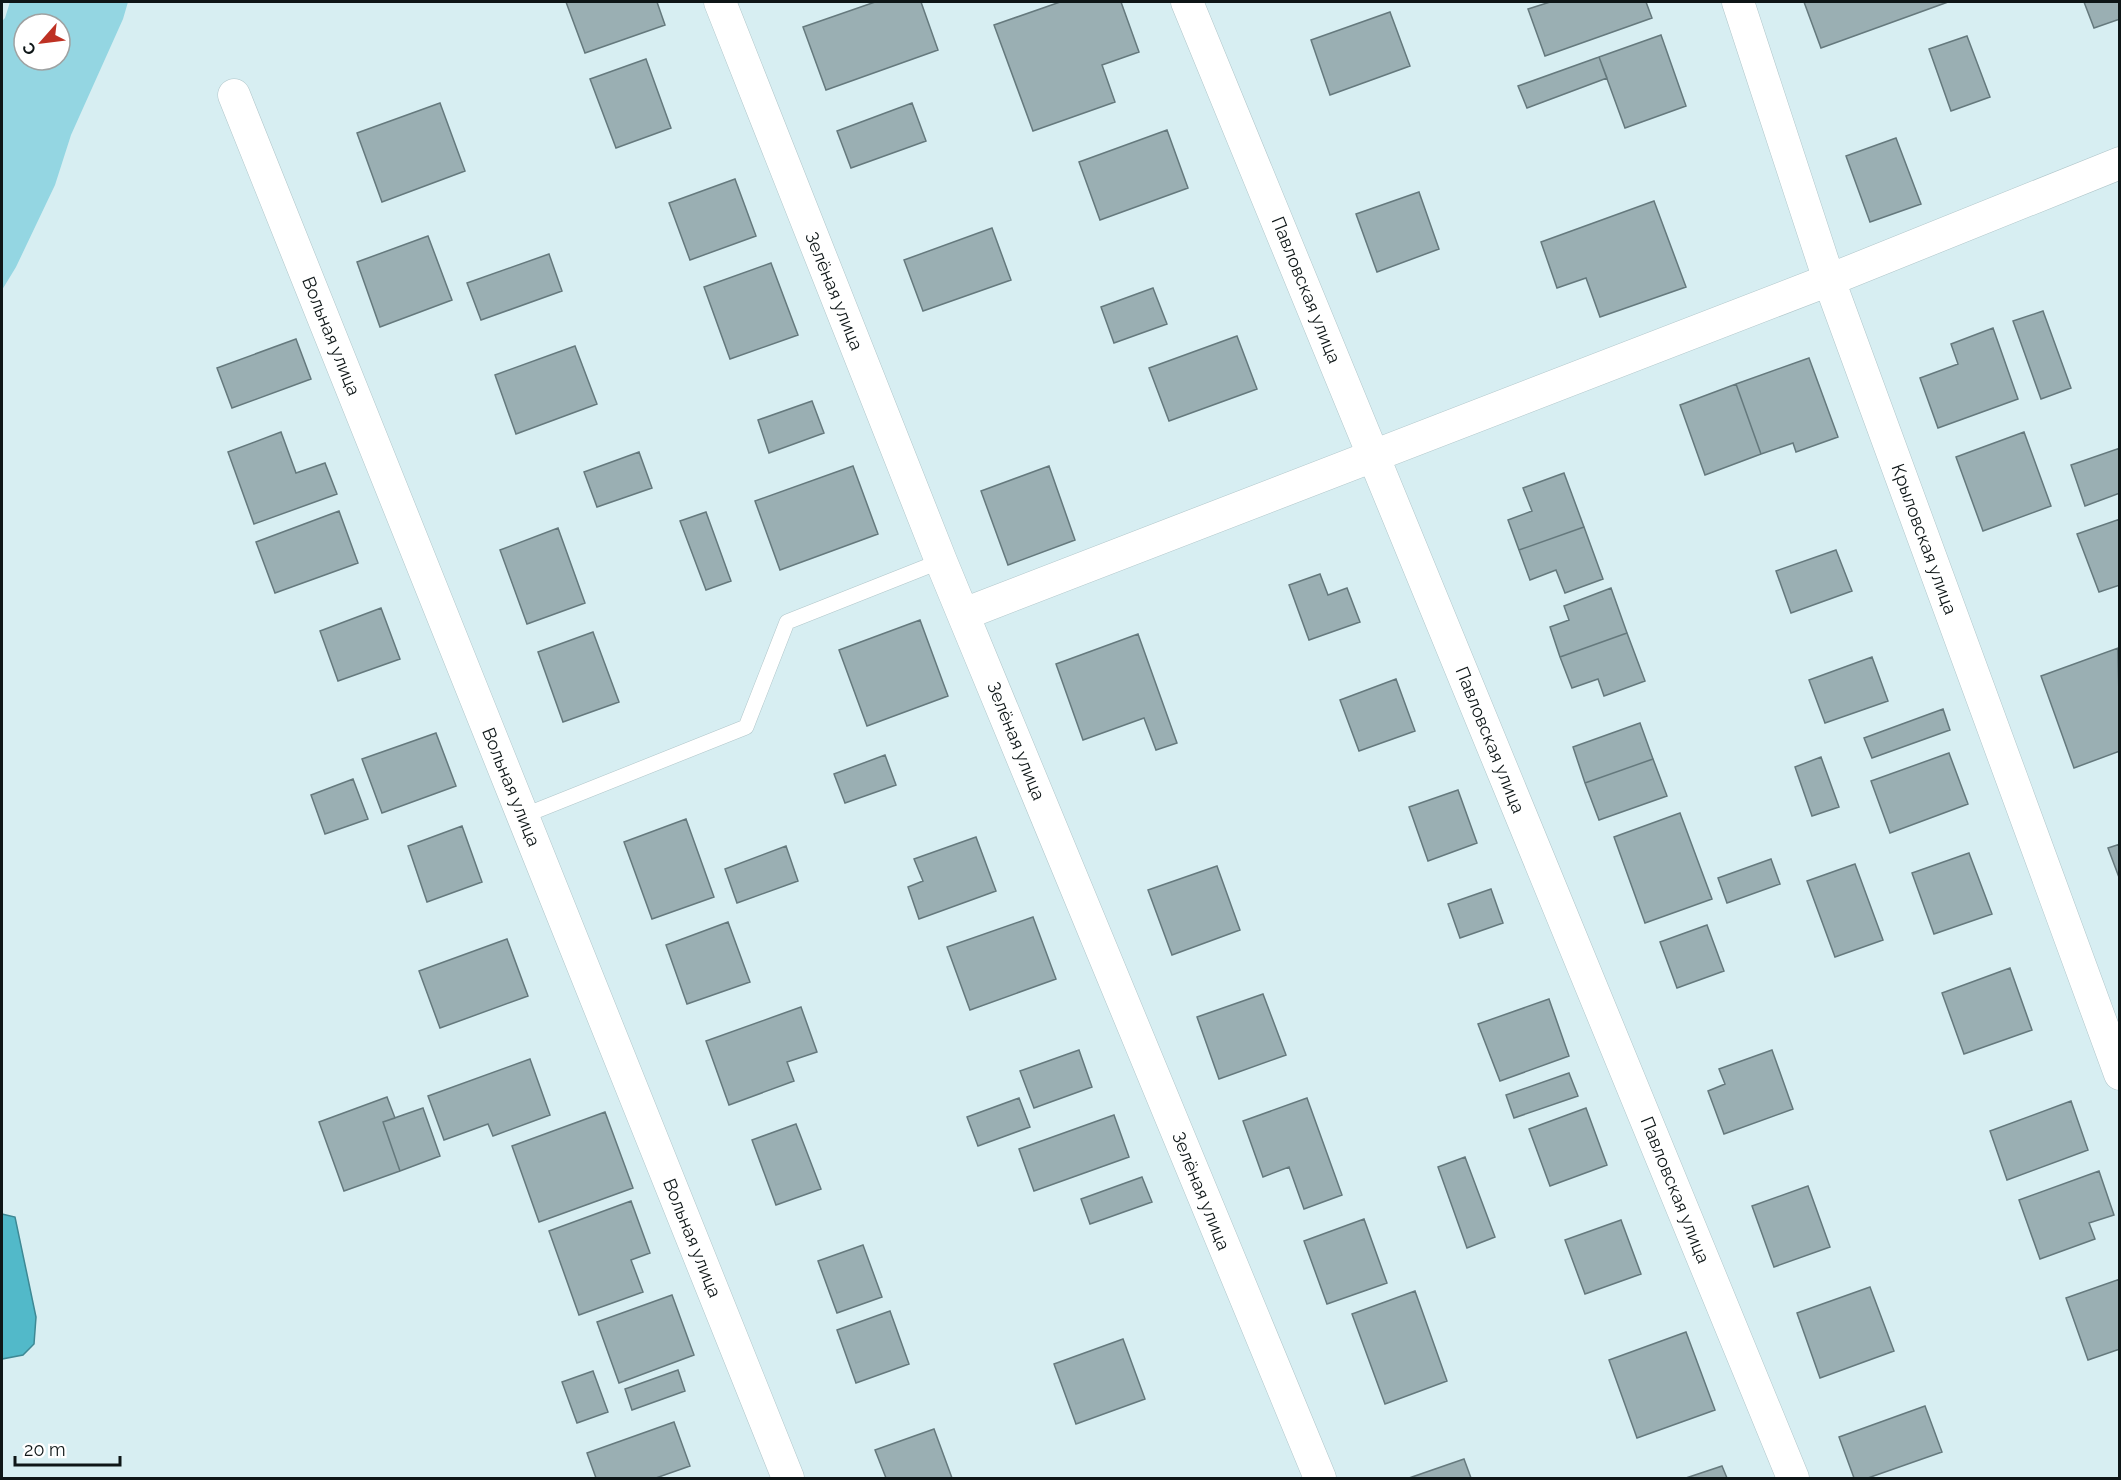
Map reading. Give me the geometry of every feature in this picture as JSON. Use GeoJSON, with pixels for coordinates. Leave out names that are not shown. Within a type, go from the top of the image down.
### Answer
{"type":"FeatureCollection","features":[{"type":"Feature","properties":{"kind":"street","name":"Зелёная улица"},"geometry":{"type":"LineString","coordinates":[[720,2],[941,561],[1320,1479]]}},
{"type":"Feature","properties":{"kind":"street","name":"Павловская улица"},"geometry":{"type":"LineString","coordinates":[[1187,2],[1793,1479]]}},
{"type":"Feature","properties":{"kind":"street","name":"Крыловская улица"},"geometry":{"type":"LineString","coordinates":[[1738,2],[1830,280],[2120,1074]]}},
{"type":"Feature","properties":{"kind":"street","name":"Вольная улица"},"geometry":{"type":"LineString","coordinates":[[234,96],[788,1479]]}},
{"type":"Feature","properties":{"kind":"street"},"geometry":{"type":"LineString","coordinates":[[964,614],[1373,454],[1830,280],[2120,163]]}},
{"type":"Feature","properties":{"kind":"lane"},"geometry":{"type":"LineString","coordinates":[[523,816],[746,727],[787,622],[941,561]]}},
{"type":"Feature","properties":{"kind":"shaded area"},"geometry":{"type":"Polygon","coordinates":[[[10,2],[128,2],[123,19],[71,135],[55,185],[16,267],[2,290],[2,21],[10,2]]]}},
{"type":"Feature","properties":{"kind":"shaded area"},"geometry":{"type":"Polygon","coordinates":[[[2,1214],[15,1217],[36,1317],[34,1344],[23,1355],[2,1359],[2,1214]]]}},
{"type":"Feature","properties":{"kind":"building"},"geometry":{"type":"Polygon","coordinates":[[[566,2],[657,2],[665,25],[585,53],[566,2]]]}},
{"type":"Feature","properties":{"kind":"building"},"geometry":{"type":"Polygon","coordinates":[[[875,2],[921,2],[938,50],[826,90],[803,27],[875,2]]]}},
{"type":"Feature","properties":{"kind":"building"},"geometry":{"type":"Polygon","coordinates":[[[1060,2],[1121,2],[1139,52],[1102,65],[1115,102],[1033,131],[994,25],[1060,2]]]}},
{"type":"Feature","properties":{"kind":"building"},"geometry":{"type":"Polygon","coordinates":[[[1550,2],[1646,2],[1652,18],[1545,56],[1528,9],[1550,2]]]}},
{"type":"Feature","properties":{"kind":"building"},"geometry":{"type":"Polygon","coordinates":[[[1804,2],[1948,2],[1821,48],[1804,2]]]}},
{"type":"Feature","properties":{"kind":"building"},"geometry":{"type":"Polygon","coordinates":[[[2084,2],[2120,2],[2120,19],[2094,28],[2084,2]]]}},
{"type":"Feature","properties":{"kind":"building"},"geometry":{"type":"Polygon","coordinates":[[[1390,12],[1410,66],[1330,95],[1311,40],[1390,12]]]}},
{"type":"Feature","properties":{"kind":"building"},"geometry":{"type":"Polygon","coordinates":[[[1661,35],[1686,106],[1625,128],[1599,57],[1661,35]]]}},
{"type":"Feature","properties":{"kind":"building"},"geometry":{"type":"Polygon","coordinates":[[[1967,36],[1990,97],[1951,111],[1929,49],[1967,36]]]}},
{"type":"Feature","properties":{"kind":"building"},"geometry":{"type":"Polygon","coordinates":[[[1599,57],[1607,78],[1527,108],[1518,86],[1599,57]]]}},
{"type":"Feature","properties":{"kind":"building"},"geometry":{"type":"Polygon","coordinates":[[[646,59],[671,128],[616,148],[590,79],[646,59]]]}},
{"type":"Feature","properties":{"kind":"building"},"geometry":{"type":"Polygon","coordinates":[[[440,103],[465,171],[382,202],[357,133],[440,103]]]}},
{"type":"Feature","properties":{"kind":"building"},"geometry":{"type":"Polygon","coordinates":[[[912,103],[926,141],[851,168],[837,131],[912,103]]]}},
{"type":"Feature","properties":{"kind":"building"},"geometry":{"type":"Polygon","coordinates":[[[1167,130],[1188,188],[1100,220],[1079,162],[1167,130]]]}},
{"type":"Feature","properties":{"kind":"building"},"geometry":{"type":"Polygon","coordinates":[[[1896,138],[1921,204],[1870,222],[1846,156],[1896,138]]]}},
{"type":"Feature","properties":{"kind":"building"},"geometry":{"type":"Polygon","coordinates":[[[735,179],[756,236],[690,260],[669,203],[735,179]]]}},
{"type":"Feature","properties":{"kind":"building"},"geometry":{"type":"Polygon","coordinates":[[[1419,192],[1439,249],[1377,272],[1356,214],[1419,192]]]}},
{"type":"Feature","properties":{"kind":"building"},"geometry":{"type":"Polygon","coordinates":[[[1654,201],[1686,287],[1600,317],[1586,278],[1557,288],[1541,242],[1654,201]]]}},
{"type":"Feature","properties":{"kind":"building"},"geometry":{"type":"Polygon","coordinates":[[[992,228],[1011,280],[923,311],[904,260],[992,228]]]}},
{"type":"Feature","properties":{"kind":"building"},"geometry":{"type":"Polygon","coordinates":[[[428,236],[452,300],[380,327],[357,262],[428,236]]]}},
{"type":"Feature","properties":{"kind":"building"},"geometry":{"type":"Polygon","coordinates":[[[549,254],[562,291],[481,320],[467,283],[549,254]]]}},
{"type":"Feature","properties":{"kind":"building"},"geometry":{"type":"Polygon","coordinates":[[[771,263],[798,335],[730,359],[704,287],[771,263]]]}},
{"type":"Feature","properties":{"kind":"building"},"geometry":{"type":"Polygon","coordinates":[[[1153,288],[1167,324],[1114,343],[1101,307],[1153,288]]]}},
{"type":"Feature","properties":{"kind":"building"},"geometry":{"type":"Polygon","coordinates":[[[2043,311],[2071,388],[2041,399],[2013,321],[2043,311]]]}},
{"type":"Feature","properties":{"kind":"building"},"geometry":{"type":"Polygon","coordinates":[[[1993,328],[2018,399],[1938,428],[1920,378],[1958,364],[1951,344],[1993,328]]]}},
{"type":"Feature","properties":{"kind":"building"},"geometry":{"type":"Polygon","coordinates":[[[1237,336],[1257,389],[1169,421],[1149,368],[1237,336]]]}},
{"type":"Feature","properties":{"kind":"building"},"geometry":{"type":"Polygon","coordinates":[[[296,339],[311,379],[232,408],[217,368],[296,339]]]}},
{"type":"Feature","properties":{"kind":"building"},"geometry":{"type":"Polygon","coordinates":[[[575,346],[597,404],[516,434],[495,375],[575,346]]]}},
{"type":"Feature","properties":{"kind":"building"},"geometry":{"type":"Polygon","coordinates":[[[1809,358],[1838,437],[1796,452],[1793,443],[1761,454],[1736,384],[1809,358]]]}},
{"type":"Feature","properties":{"kind":"building"},"geometry":{"type":"Polygon","coordinates":[[[1736,384],[1761,454],[1705,475],[1680,405],[1736,384]]]}},
{"type":"Feature","properties":{"kind":"building"},"geometry":{"type":"Polygon","coordinates":[[[812,401],[824,433],[769,453],[758,420],[812,401]]]}},
{"type":"Feature","properties":{"kind":"building"},"geometry":{"type":"Polygon","coordinates":[[[281,432],[296,473],[325,463],[337,494],[254,524],[228,452],[281,432]]]}},
{"type":"Feature","properties":{"kind":"building"},"geometry":{"type":"Polygon","coordinates":[[[2024,432],[2051,506],[1983,531],[1956,457],[2024,432]]]}},
{"type":"Feature","properties":{"kind":"building"},"geometry":{"type":"Polygon","coordinates":[[[2120,448],[2120,493],[2085,506],[2071,465],[2120,448]]]}},
{"type":"Feature","properties":{"kind":"building"},"geometry":{"type":"Polygon","coordinates":[[[639,452],[652,488],[597,507],[584,472],[639,452]]]}},
{"type":"Feature","properties":{"kind":"building"},"geometry":{"type":"Polygon","coordinates":[[[853,466],[878,534],[780,570],[755,501],[853,466]]]}},
{"type":"Feature","properties":{"kind":"building"},"geometry":{"type":"Polygon","coordinates":[[[1049,466],[1075,540],[1008,565],[981,491],[1049,466]]]}},
{"type":"Feature","properties":{"kind":"building"},"geometry":{"type":"Polygon","coordinates":[[[1564,473],[1584,527],[1519,550],[1508,520],[1532,511],[1523,488],[1564,473]]]}},
{"type":"Feature","properties":{"kind":"building"},"geometry":{"type":"Polygon","coordinates":[[[339,511],[358,563],[275,593],[256,542],[339,511]]]}},
{"type":"Feature","properties":{"kind":"building"},"geometry":{"type":"Polygon","coordinates":[[[706,512],[731,581],[706,590],[680,521],[706,512]]]}},
{"type":"Feature","properties":{"kind":"building"},"geometry":{"type":"Polygon","coordinates":[[[2120,519],[2120,585],[2099,592],[2077,534],[2120,519]]]}},
{"type":"Feature","properties":{"kind":"building"},"geometry":{"type":"Polygon","coordinates":[[[1584,527],[1603,579],[1565,593],[1556,570],[1530,580],[1519,550],[1584,527]]]}},
{"type":"Feature","properties":{"kind":"building"},"geometry":{"type":"Polygon","coordinates":[[[558,528],[585,603],[527,624],[500,550],[558,528]]]}},
{"type":"Feature","properties":{"kind":"building"},"geometry":{"type":"Polygon","coordinates":[[[1836,550],[1852,591],[1791,613],[1776,571],[1836,550]]]}},
{"type":"Feature","properties":{"kind":"building"},"geometry":{"type":"Polygon","coordinates":[[[1320,574],[1328,595],[1347,588],[1360,622],[1309,640],[1289,585],[1320,574]]]}},
{"type":"Feature","properties":{"kind":"building"},"geometry":{"type":"Polygon","coordinates":[[[1611,588],[1627,633],[1560,657],[1550,627],[1569,620],[1564,606],[1611,588]]]}},
{"type":"Feature","properties":{"kind":"building"},"geometry":{"type":"Polygon","coordinates":[[[381,608],[400,659],[338,681],[320,631],[381,608]]]}},
{"type":"Feature","properties":{"kind":"building"},"geometry":{"type":"Polygon","coordinates":[[[920,620],[948,696],[867,726],[839,650],[920,620]]]}},
{"type":"Feature","properties":{"kind":"building"},"geometry":{"type":"Polygon","coordinates":[[[593,632],[619,702],[563,722],[538,652],[593,632]]]}},
{"type":"Feature","properties":{"kind":"building"},"geometry":{"type":"Polygon","coordinates":[[[1627,633],[1645,681],[1604,696],[1598,679],[1572,688],[1560,657],[1627,633]]]}},
{"type":"Feature","properties":{"kind":"building"},"geometry":{"type":"Polygon","coordinates":[[[1138,634],[1177,743],[1156,750],[1144,718],[1083,740],[1056,664],[1138,634]]]}},
{"type":"Feature","properties":{"kind":"building"},"geometry":{"type":"Polygon","coordinates":[[[2118,648],[2120,751],[2074,768],[2041,676],[2118,648]]]}},
{"type":"Feature","properties":{"kind":"building"},"geometry":{"type":"Polygon","coordinates":[[[1872,657],[1888,701],[1825,723],[1809,680],[1872,657]]]}},
{"type":"Feature","properties":{"kind":"building"},"geometry":{"type":"Polygon","coordinates":[[[1396,679],[1415,731],[1359,751],[1340,700],[1396,679]]]}},
{"type":"Feature","properties":{"kind":"building"},"geometry":{"type":"Polygon","coordinates":[[[1943,709],[1950,730],[1872,758],[1864,738],[1943,709]]]}},
{"type":"Feature","properties":{"kind":"building"},"geometry":{"type":"Polygon","coordinates":[[[1640,723],[1653,759],[1585,783],[1573,747],[1640,723]]]}},
{"type":"Feature","properties":{"kind":"building"},"geometry":{"type":"Polygon","coordinates":[[[436,733],[456,786],[382,813],[362,759],[436,733]]]}},
{"type":"Feature","properties":{"kind":"building"},"geometry":{"type":"Polygon","coordinates":[[[1949,753],[1968,804],[1890,833],[1871,781],[1949,753]]]}},
{"type":"Feature","properties":{"kind":"building"},"geometry":{"type":"Polygon","coordinates":[[[885,755],[896,785],[845,803],[834,774],[885,755]]]}},
{"type":"Feature","properties":{"kind":"building"},"geometry":{"type":"Polygon","coordinates":[[[1821,757],[1839,807],[1812,816],[1795,767],[1821,757]]]}},
{"type":"Feature","properties":{"kind":"building"},"geometry":{"type":"Polygon","coordinates":[[[1653,759],[1667,796],[1599,820],[1585,783],[1653,759]]]}},
{"type":"Feature","properties":{"kind":"building"},"geometry":{"type":"Polygon","coordinates":[[[353,779],[368,819],[325,834],[311,795],[353,779]]]}},
{"type":"Feature","properties":{"kind":"building"},"geometry":{"type":"Polygon","coordinates":[[[1458,790],[1477,843],[1428,861],[1409,807],[1458,790]]]}},
{"type":"Feature","properties":{"kind":"building"},"geometry":{"type":"Polygon","coordinates":[[[1680,813],[1712,899],[1645,923],[1614,837],[1680,813]]]}},
{"type":"Feature","properties":{"kind":"building"},"geometry":{"type":"Polygon","coordinates":[[[686,819],[714,897],[652,919],[624,842],[686,819]]]}},
{"type":"Feature","properties":{"kind":"building"},"geometry":{"type":"Polygon","coordinates":[[[462,826],[482,882],[427,902],[408,846],[462,826]]]}},
{"type":"Feature","properties":{"kind":"building"},"geometry":{"type":"Polygon","coordinates":[[[976,837],[996,891],[919,919],[908,887],[923,881],[914,859],[976,837]]]}},
{"type":"Feature","properties":{"kind":"building"},"geometry":{"type":"Polygon","coordinates":[[[2120,844],[2120,880],[2108,848],[2120,844]]]}},
{"type":"Feature","properties":{"kind":"building"},"geometry":{"type":"Polygon","coordinates":[[[786,846],[798,881],[737,903],[725,869],[786,846]]]}},
{"type":"Feature","properties":{"kind":"building"},"geometry":{"type":"Polygon","coordinates":[[[1969,853],[1992,914],[1934,934],[1912,873],[1969,853]]]}},
{"type":"Feature","properties":{"kind":"building"},"geometry":{"type":"Polygon","coordinates":[[[1771,859],[1780,884],[1727,903],[1718,878],[1771,859]]]}},
{"type":"Feature","properties":{"kind":"building"},"geometry":{"type":"Polygon","coordinates":[[[1855,864],[1883,940],[1835,957],[1807,881],[1855,864]]]}},
{"type":"Feature","properties":{"kind":"building"},"geometry":{"type":"Polygon","coordinates":[[[1217,866],[1240,930],[1172,955],[1148,890],[1217,866]]]}},
{"type":"Feature","properties":{"kind":"building"},"geometry":{"type":"Polygon","coordinates":[[[1491,889],[1503,923],[1460,938],[1448,904],[1491,889]]]}},
{"type":"Feature","properties":{"kind":"building"},"geometry":{"type":"Polygon","coordinates":[[[1033,917],[1056,979],[970,1010],[947,947],[1033,917]]]}},
{"type":"Feature","properties":{"kind":"building"},"geometry":{"type":"Polygon","coordinates":[[[728,922],[750,982],[687,1004],[666,945],[728,922]]]}},
{"type":"Feature","properties":{"kind":"building"},"geometry":{"type":"Polygon","coordinates":[[[1707,925],[1724,971],[1677,988],[1660,942],[1707,925]]]}},
{"type":"Feature","properties":{"kind":"building"},"geometry":{"type":"Polygon","coordinates":[[[507,939],[528,996],[440,1028],[419,971],[507,939]]]}},
{"type":"Feature","properties":{"kind":"building"},"geometry":{"type":"Polygon","coordinates":[[[2010,968],[2032,1030],[1964,1054],[1942,993],[2010,968]]]}},
{"type":"Feature","properties":{"kind":"building"},"geometry":{"type":"Polygon","coordinates":[[[1263,994],[1286,1055],[1219,1079],[1197,1017],[1263,994]]]}},
{"type":"Feature","properties":{"kind":"building"},"geometry":{"type":"Polygon","coordinates":[[[1549,999],[1569,1056],[1500,1081],[1478,1024],[1549,999]]]}},
{"type":"Feature","properties":{"kind":"building"},"geometry":{"type":"Polygon","coordinates":[[[801,1007],[817,1052],[787,1062],[794,1081],[729,1105],[706,1041],[801,1007]]]}},
{"type":"Feature","properties":{"kind":"building"},"geometry":{"type":"Polygon","coordinates":[[[1079,1050],[1092,1087],[1034,1108],[1020,1071],[1079,1050]]]}},
{"type":"Feature","properties":{"kind":"building"},"geometry":{"type":"Polygon","coordinates":[[[1772,1050],[1793,1109],[1724,1134],[1708,1091],[1725,1084],[1719,1069],[1772,1050]]]}},
{"type":"Feature","properties":{"kind":"building"},"geometry":{"type":"Polygon","coordinates":[[[530,1059],[550,1115],[493,1136],[488,1124],[444,1140],[428,1096],[530,1059]]]}},
{"type":"Feature","properties":{"kind":"building"},"geometry":{"type":"Polygon","coordinates":[[[1569,1073],[1578,1096],[1514,1118],[1506,1095],[1569,1073]]]}},
{"type":"Feature","properties":{"kind":"building"},"geometry":{"type":"Polygon","coordinates":[[[387,1097],[395,1118],[383,1122],[400,1171],[344,1191],[319,1122],[387,1097]]]}},
{"type":"Feature","properties":{"kind":"building"},"geometry":{"type":"Polygon","coordinates":[[[1019,1098],[1030,1127],[978,1146],[967,1117],[1019,1098]]]}},
{"type":"Feature","properties":{"kind":"building"},"geometry":{"type":"Polygon","coordinates":[[[1307,1098],[1342,1195],[1304,1209],[1289,1167],[1263,1177],[1243,1121],[1307,1098]]]}},
{"type":"Feature","properties":{"kind":"building"},"geometry":{"type":"Polygon","coordinates":[[[2071,1101],[2088,1150],[2007,1180],[1990,1131],[2071,1101]]]}},
{"type":"Feature","properties":{"kind":"building"},"geometry":{"type":"Polygon","coordinates":[[[423,1108],[440,1156],[400,1171],[383,1122],[423,1108]]]}},
{"type":"Feature","properties":{"kind":"building"},"geometry":{"type":"Polygon","coordinates":[[[1586,1108],[1607,1165],[1550,1186],[1529,1129],[1586,1108]]]}},
{"type":"Feature","properties":{"kind":"building"},"geometry":{"type":"Polygon","coordinates":[[[605,1112],[633,1188],[539,1222],[512,1146],[605,1112]]]}},
{"type":"Feature","properties":{"kind":"building"},"geometry":{"type":"Polygon","coordinates":[[[1114,1115],[1129,1157],[1034,1191],[1019,1149],[1114,1115]]]}},
{"type":"Feature","properties":{"kind":"building"},"geometry":{"type":"Polygon","coordinates":[[[796,1124],[821,1189],[776,1205],[752,1140],[796,1124]]]}},
{"type":"Feature","properties":{"kind":"building"},"geometry":{"type":"Polygon","coordinates":[[[1465,1157],[1495,1237],[1467,1248],[1438,1167],[1465,1157]]]}},
{"type":"Feature","properties":{"kind":"building"},"geometry":{"type":"Polygon","coordinates":[[[2099,1171],[2114,1215],[2089,1223],[2095,1239],[2040,1259],[2019,1200],[2099,1171]]]}},
{"type":"Feature","properties":{"kind":"building"},"geometry":{"type":"Polygon","coordinates":[[[1142,1177],[1152,1202],[1090,1224],[1081,1199],[1142,1177]]]}},
{"type":"Feature","properties":{"kind":"building"},"geometry":{"type":"Polygon","coordinates":[[[1808,1186],[1830,1247],[1774,1267],[1752,1206],[1808,1186]]]}},
{"type":"Feature","properties":{"kind":"building"},"geometry":{"type":"Polygon","coordinates":[[[631,1201],[650,1253],[631,1260],[643,1292],[579,1315],[549,1231],[631,1201]]]}},
{"type":"Feature","properties":{"kind":"building"},"geometry":{"type":"Polygon","coordinates":[[[1364,1219],[1387,1283],[1327,1304],[1304,1241],[1364,1219]]]}},
{"type":"Feature","properties":{"kind":"building"},"geometry":{"type":"Polygon","coordinates":[[[1621,1220],[1641,1274],[1585,1294],[1565,1240],[1621,1220]]]}},
{"type":"Feature","properties":{"kind":"building"},"geometry":{"type":"Polygon","coordinates":[[[863,1245],[882,1297],[837,1313],[818,1261],[863,1245]]]}},
{"type":"Feature","properties":{"kind":"building"},"geometry":{"type":"Polygon","coordinates":[[[2120,1279],[2120,1349],[2088,1360],[2066,1298],[2120,1279]]]}},
{"type":"Feature","properties":{"kind":"building"},"geometry":{"type":"Polygon","coordinates":[[[1870,1287],[1894,1351],[1820,1378],[1797,1313],[1870,1287]]]}},
{"type":"Feature","properties":{"kind":"building"},"geometry":{"type":"Polygon","coordinates":[[[1415,1291],[1447,1381],[1385,1404],[1352,1314],[1415,1291]]]}},
{"type":"Feature","properties":{"kind":"building"},"geometry":{"type":"Polygon","coordinates":[[[672,1295],[694,1355],[619,1383],[597,1322],[672,1295]]]}},
{"type":"Feature","properties":{"kind":"building"},"geometry":{"type":"Polygon","coordinates":[[[890,1311],[909,1364],[856,1383],[837,1330],[890,1311]]]}},
{"type":"Feature","properties":{"kind":"building"},"geometry":{"type":"Polygon","coordinates":[[[1686,1332],[1715,1410],[1637,1438],[1609,1360],[1686,1332]]]}},
{"type":"Feature","properties":{"kind":"building"},"geometry":{"type":"Polygon","coordinates":[[[1123,1339],[1145,1399],[1076,1424],[1054,1364],[1123,1339]]]}},
{"type":"Feature","properties":{"kind":"building"},"geometry":{"type":"Polygon","coordinates":[[[678,1370],[685,1391],[632,1410],[625,1389],[678,1370]]]}},
{"type":"Feature","properties":{"kind":"building"},"geometry":{"type":"Polygon","coordinates":[[[593,1371],[608,1412],[577,1423],[562,1382],[593,1371]]]}},
{"type":"Feature","properties":{"kind":"building"},"geometry":{"type":"Polygon","coordinates":[[[1925,1406],[1942,1452],[1868,1478],[1854,1478],[1839,1437],[1925,1406]]]}},
{"type":"Feature","properties":{"kind":"building"},"geometry":{"type":"Polygon","coordinates":[[[674,1422],[690,1466],[656,1478],[596,1478],[587,1453],[674,1422]]]}},
{"type":"Feature","properties":{"kind":"building"},"geometry":{"type":"Polygon","coordinates":[[[934,1429],[952,1478],[886,1478],[875,1450],[934,1429]]]}},
{"type":"Feature","properties":{"kind":"building"},"geometry":{"type":"Polygon","coordinates":[[[1464,1459],[1471,1478],[1409,1478],[1464,1459]]]}},
{"type":"Feature","properties":{"kind":"building"},"geometry":{"type":"Polygon","coordinates":[[[1722,1466],[1727,1478],[1686,1478],[1722,1466]]]}}]}
